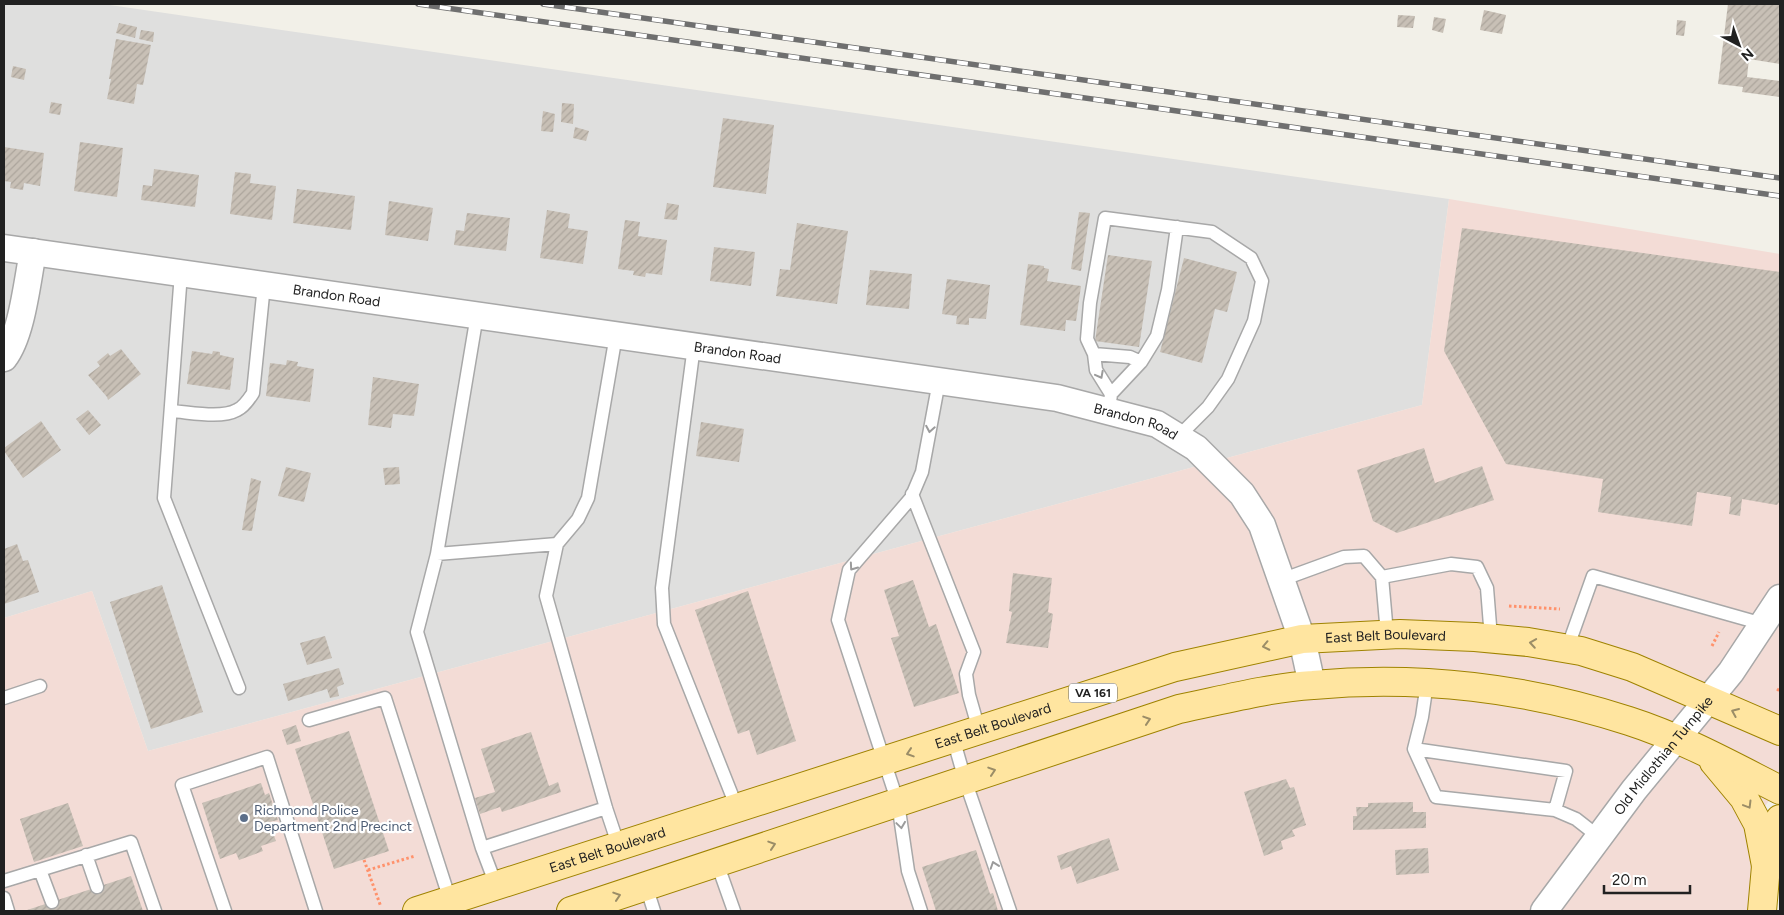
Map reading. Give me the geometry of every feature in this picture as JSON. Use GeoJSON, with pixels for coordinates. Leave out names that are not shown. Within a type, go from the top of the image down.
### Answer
{"type":"FeatureCollection","features":[{"type":"Feature","properties":{"kind":"main road","name":"East Belt Boulevard"},"geometry":{"type":"LineString","coordinates":[[417,911],[1175,667],[1302,639],[1387,634],[1491,638],[1528,642],[1582,652],[1632,667],[1780,731]]}},
{"type":"Feature","properties":{"kind":"main road"},"geometry":{"type":"LineString","coordinates":[[571,911],[650,899],[717,863],[1179,710],[1255,692],[1312,684],[1427,683],[1509,692],[1571,704],[1630,721],[1676,738],[1780,790]]}},
{"type":"Feature","properties":{"kind":"main road"},"geometry":{"type":"LineString","coordinates":[[1706,753],[1732,782],[1752,812],[1761,834],[1766,866]]}},
{"type":"Feature","properties":{"kind":"main road"},"geometry":{"type":"LineString","coordinates":[[1762,911],[1766,866],[1780,820]]}},
{"type":"Feature","properties":{"kind":"street","name":"Brandon Road"},"geometry":{"type":"LineString","coordinates":[[4,248],[1057,398],[1110,403],[1157,424],[1196,448],[1242,494],[1262,525],[1302,639],[1312,684]]}},
{"type":"Feature","properties":{"kind":"street"},"geometry":{"type":"LineString","coordinates":[[4,358],[17,331],[33,252]]}},
{"type":"Feature","properties":{"kind":"street","name":"Old Midlothian Turnpike"},"geometry":{"type":"LineString","coordinates":[[1544,911],[1634,790],[1731,672],[1780,598]]}},
{"type":"Feature","properties":{"kind":"lane"},"geometry":{"type":"LineString","coordinates":[[1177,227],[1168,290],[1157,336],[1141,362],[1110,403],[1096,370],[1094,354],[1087,339],[1090,303],[1105,218],[1177,227],[1212,232],[1251,258],[1262,281],[1254,321],[1228,379],[1208,407],[1178,437]]}},
{"type":"Feature","properties":{"kind":"lane"},"geometry":{"type":"LineString","coordinates":[[181,273],[164,498],[239,688]]}},
{"type":"Feature","properties":{"kind":"lane"},"geometry":{"type":"LineString","coordinates":[[171,411],[221,414],[237,411],[247,402],[253,393],[264,285]]}},
{"type":"Feature","properties":{"kind":"lane"},"geometry":{"type":"LineString","coordinates":[[477,315],[437,554],[417,632],[482,848],[496,886]]}},
{"type":"Feature","properties":{"kind":"lane"},"geometry":{"type":"LineString","coordinates":[[616,335],[588,498],[578,520],[557,544],[546,596],[606,808],[619,847]]}},
{"type":"Feature","properties":{"kind":"lane"},"geometry":{"type":"LineString","coordinates":[[694,346],[662,588],[662,608],[664,624],[737,808]]}},
{"type":"Feature","properties":{"kind":"lane"},"geometry":{"type":"LineString","coordinates":[[1094,354],[1130,357],[1141,362]]}},
{"type":"Feature","properties":{"kind":"lane"},"geometry":{"type":"LineString","coordinates":[[921,911],[908,871],[898,803],[838,620],[849,570],[911,498],[922,472],[939,381]]}},
{"type":"Feature","properties":{"kind":"lane"},"geometry":{"type":"LineString","coordinates":[[912,494],[974,652],[966,674],[969,695],[979,730]]}},
{"type":"Feature","properties":{"kind":"lane"},"geometry":{"type":"LineString","coordinates":[[437,554],[557,544]]}},
{"type":"Feature","properties":{"kind":"lane"},"geometry":{"type":"LineString","coordinates":[[1280,580],[1344,557],[1364,556],[1382,577],[1387,634]]}},
{"type":"Feature","properties":{"kind":"lane"},"geometry":{"type":"LineString","coordinates":[[1382,577],[1451,564],[1476,567],[1487,588],[1491,638]]}},
{"type":"Feature","properties":{"kind":"lane"},"geometry":{"type":"LineString","coordinates":[[1566,649],[1593,576],[1763,624]]}},
{"type":"Feature","properties":{"kind":"lane"},"geometry":{"type":"LineString","coordinates":[[1427,683],[1422,717],[1414,749],[1436,797],[1555,810],[1576,819],[1599,837]]}},
{"type":"Feature","properties":{"kind":"lane"},"geometry":{"type":"LineString","coordinates":[[4,698],[40,686]]}},
{"type":"Feature","properties":{"kind":"lane"},"geometry":{"type":"LineString","coordinates":[[309,720],[385,698],[450,900]]}},
{"type":"Feature","properties":{"kind":"lane"},"geometry":{"type":"LineString","coordinates":[[953,738],[965,780],[1010,911]]}},
{"type":"Feature","properties":{"kind":"lane"},"geometry":{"type":"LineString","coordinates":[[1414,749],[1566,772],[1555,810]]}},
{"type":"Feature","properties":{"kind":"lane"},"geometry":{"type":"LineString","coordinates":[[225,911],[182,785],[267,757],[316,911]]}},
{"type":"Feature","properties":{"kind":"lane"},"geometry":{"type":"LineString","coordinates":[[482,848],[606,808]]}},
{"type":"Feature","properties":{"kind":"lane"},"geometry":{"type":"LineString","coordinates":[[4,881],[131,842],[155,911]]}},
{"type":"Feature","properties":{"kind":"lane"},"geometry":{"type":"LineString","coordinates":[[86,855],[97,887]]}},
{"type":"Feature","properties":{"kind":"lane"},"geometry":{"type":"LineString","coordinates":[[717,863],[734,911]]}},
{"type":"Feature","properties":{"kind":"lane"},"geometry":{"type":"LineString","coordinates":[[40,870],[52,902]]}},
{"type":"Feature","properties":{"kind":"lane"},"geometry":{"type":"LineString","coordinates":[[4,898],[8,911]]}},
{"type":"Feature","properties":{"kind":"path"},"geometry":{"type":"LineString","coordinates":[[1488,605],[1581,610]]}},
{"type":"Feature","properties":{"kind":"path"},"geometry":{"type":"LineString","coordinates":[[1712,647],[1727,614]]}},
{"type":"Feature","properties":{"kind":"path"},"geometry":{"type":"LineString","coordinates":[[368,870],[416,855]]}},
{"type":"Feature","properties":{"kind":"path"},"geometry":{"type":"LineString","coordinates":[[364,860],[380,907]]}},
{"type":"Feature","properties":{"kind":"shaded area"},"geometry":{"type":"Polygon","coordinates":[[[4,4],[103,4],[1449,199],[1422,405],[148,751],[92,591],[4,618],[4,4]]]}},
{"type":"Feature","properties":{"kind":"shaded area"},"geometry":{"type":"Polygon","coordinates":[[[1449,199],[1780,254],[1780,786],[1746,832],[1752,869],[1748,911],[4,911],[4,618],[92,591],[148,751],[1422,405],[1449,199]]]}},
{"type":"Feature","properties":{"kind":"building"},"geometry":{"type":"Polygon","coordinates":[[[1728,4],[1780,4],[1780,64],[1749,59],[1747,77],[1780,81],[1780,97],[1742,92],[1743,87],[1718,84],[1728,4]]]}},
{"type":"Feature","properties":{"kind":"building"},"geometry":{"type":"Polygon","coordinates":[[[1484,10],[1506,15],[1502,34],[1480,30],[1484,10]]]}},
{"type":"Feature","properties":{"kind":"building"},"geometry":{"type":"Polygon","coordinates":[[[1398,15],[1415,16],[1413,28],[1397,27],[1398,15]]]}},
{"type":"Feature","properties":{"kind":"building"},"geometry":{"type":"Polygon","coordinates":[[[1434,17],[1446,19],[1443,33],[1432,30],[1434,17]]]}},
{"type":"Feature","properties":{"kind":"building"},"geometry":{"type":"Polygon","coordinates":[[[1677,20],[1686,21],[1684,36],[1676,35],[1677,20]]]}},
{"type":"Feature","properties":{"kind":"building"},"geometry":{"type":"Polygon","coordinates":[[[119,23],[137,27],[135,38],[116,33],[119,23]]]}},
{"type":"Feature","properties":{"kind":"building"},"geometry":{"type":"Polygon","coordinates":[[[141,30],[154,32],[153,42],[139,39],[141,30]]]}},
{"type":"Feature","properties":{"kind":"building"},"geometry":{"type":"Polygon","coordinates":[[[116,39],[151,45],[143,85],[137,84],[134,104],[107,99],[116,39]]]}},
{"type":"Feature","properties":{"kind":"building"},"geometry":{"type":"Polygon","coordinates":[[[13,66],[26,69],[24,80],[11,77],[13,66]]]}},
{"type":"Feature","properties":{"kind":"building"},"geometry":{"type":"Polygon","coordinates":[[[51,102],[62,104],[60,115],[49,113],[51,102]]]}},
{"type":"Feature","properties":{"kind":"building"},"geometry":{"type":"Polygon","coordinates":[[[562,103],[574,104],[573,124],[561,122],[562,103]]]}},
{"type":"Feature","properties":{"kind":"building"},"geometry":{"type":"Polygon","coordinates":[[[543,111],[555,114],[553,132],[541,131],[543,111]]]}},
{"type":"Feature","properties":{"kind":"building"},"geometry":{"type":"Polygon","coordinates":[[[723,118],[774,125],[766,194],[713,187],[723,118]]]}},
{"type":"Feature","properties":{"kind":"building"},"geometry":{"type":"Polygon","coordinates":[[[575,127],[589,131],[586,141],[573,138],[575,127]]]}},
{"type":"Feature","properties":{"kind":"building"},"geometry":{"type":"Polygon","coordinates":[[[80,142],[123,148],[117,197],[74,191],[80,142]]]}},
{"type":"Feature","properties":{"kind":"building"},"geometry":{"type":"Polygon","coordinates":[[[4,147],[44,153],[40,186],[24,183],[23,190],[10,188],[11,182],[4,181],[4,147]]]}},
{"type":"Feature","properties":{"kind":"building"},"geometry":{"type":"Polygon","coordinates":[[[154,169],[199,175],[195,207],[141,200],[143,185],[152,186],[154,169]]]}},
{"type":"Feature","properties":{"kind":"building"},"geometry":{"type":"Polygon","coordinates":[[[235,172],[251,174],[250,183],[276,186],[272,220],[230,214],[235,172]]]}},
{"type":"Feature","properties":{"kind":"building"},"geometry":{"type":"Polygon","coordinates":[[[297,189],[355,196],[351,230],[293,223],[297,189]]]}},
{"type":"Feature","properties":{"kind":"building"},"geometry":{"type":"Polygon","coordinates":[[[389,201],[433,208],[428,241],[385,235],[389,201]]]}},
{"type":"Feature","properties":{"kind":"building"},"geometry":{"type":"Polygon","coordinates":[[[667,203],[679,205],[677,220],[664,219],[667,203]]]}},
{"type":"Feature","properties":{"kind":"building"},"geometry":{"type":"Polygon","coordinates":[[[547,210],[570,214],[568,228],[588,231],[583,264],[540,258],[547,210]]]}},
{"type":"Feature","properties":{"kind":"building"},"geometry":{"type":"Polygon","coordinates":[[[1079,212],[1090,213],[1081,271],[1071,269],[1079,212]]]}},
{"type":"Feature","properties":{"kind":"building"},"geometry":{"type":"Polygon","coordinates":[[[467,213],[510,218],[506,251],[454,245],[456,230],[464,231],[467,213]]]}},
{"type":"Feature","properties":{"kind":"building"},"geometry":{"type":"Polygon","coordinates":[[[625,220],[640,222],[638,236],[667,240],[662,275],[646,273],[645,277],[633,275],[634,271],[618,269],[625,220]]]}},
{"type":"Feature","properties":{"kind":"building"},"geometry":{"type":"Polygon","coordinates":[[[797,223],[848,231],[837,304],[776,296],[780,269],[790,270],[797,223]]]}},
{"type":"Feature","properties":{"kind":"building"},"geometry":{"type":"Polygon","coordinates":[[[1462,228],[1780,272],[1780,501],[1777,505],[1742,499],[1740,516],[1729,514],[1731,497],[1697,492],[1692,526],[1598,512],[1603,479],[1506,464],[1444,351],[1462,228]]]}},
{"type":"Feature","properties":{"kind":"building"},"geometry":{"type":"Polygon","coordinates":[[[714,247],[755,252],[751,286],[710,281],[714,247]]]}},
{"type":"Feature","properties":{"kind":"building"},"geometry":{"type":"Polygon","coordinates":[[[1108,255],[1152,261],[1139,347],[1095,341],[1108,255]]]}},
{"type":"Feature","properties":{"kind":"building"},"geometry":{"type":"Polygon","coordinates":[[[1184,258],[1237,272],[1227,312],[1215,309],[1202,363],[1160,352],[1184,258]]]}},
{"type":"Feature","properties":{"kind":"building"},"geometry":{"type":"Polygon","coordinates":[[[1028,264],[1044,266],[1044,268],[1049,269],[1047,281],[1081,286],[1076,321],[1066,320],[1065,331],[1020,325],[1028,264]]]}},
{"type":"Feature","properties":{"kind":"building"},"geometry":{"type":"Polygon","coordinates":[[[870,270],[912,274],[909,309],[866,305],[870,270]]]}},
{"type":"Feature","properties":{"kind":"building"},"geometry":{"type":"Polygon","coordinates":[[[947,279],[990,285],[986,319],[969,318],[969,325],[956,324],[957,316],[942,314],[947,279]]]}},
{"type":"Feature","properties":{"kind":"building"},"geometry":{"type":"Polygon","coordinates":[[[121,349],[141,374],[108,400],[88,375],[100,366],[97,362],[108,353],[110,356],[121,349]]]}},
{"type":"Feature","properties":{"kind":"building"},"geometry":{"type":"Polygon","coordinates":[[[192,351],[212,354],[213,351],[220,352],[220,355],[234,358],[230,390],[187,384],[192,351]]]}},
{"type":"Feature","properties":{"kind":"building"},"geometry":{"type":"Polygon","coordinates":[[[287,360],[298,362],[297,366],[314,369],[310,402],[266,396],[270,363],[286,365],[287,360]]]}},
{"type":"Feature","properties":{"kind":"building"},"geometry":{"type":"Polygon","coordinates":[[[373,377],[419,384],[414,416],[393,414],[391,428],[368,425],[373,377]]]}},
{"type":"Feature","properties":{"kind":"building"},"geometry":{"type":"Polygon","coordinates":[[[88,410],[101,425],[89,435],[76,419],[88,410]]]}},
{"type":"Feature","properties":{"kind":"building"},"geometry":{"type":"Polygon","coordinates":[[[41,421],[61,450],[23,478],[4,451],[4,448],[41,421]]]}},
{"type":"Feature","properties":{"kind":"building"},"geometry":{"type":"Polygon","coordinates":[[[701,422],[744,429],[739,462],[696,456],[701,422]]]}},
{"type":"Feature","properties":{"kind":"building"},"geometry":{"type":"Polygon","coordinates":[[[1424,448],[1435,483],[1482,466],[1494,500],[1397,533],[1373,521],[1357,470],[1424,448]]]}},
{"type":"Feature","properties":{"kind":"building"},"geometry":{"type":"Polygon","coordinates":[[[286,467],[311,473],[304,502],[278,496],[286,467]]]}},
{"type":"Feature","properties":{"kind":"building"},"geometry":{"type":"Polygon","coordinates":[[[399,467],[400,484],[385,485],[383,468],[399,467]]]}},
{"type":"Feature","properties":{"kind":"building"},"geometry":{"type":"Polygon","coordinates":[[[251,478],[261,481],[252,531],[242,530],[251,478]]]}},
{"type":"Feature","properties":{"kind":"building"},"geometry":{"type":"Polygon","coordinates":[[[17,544],[23,561],[28,560],[39,592],[4,604],[4,549],[17,544]]]}},
{"type":"Feature","properties":{"kind":"building"},"geometry":{"type":"Polygon","coordinates":[[[1013,573],[1052,578],[1048,612],[1053,614],[1048,648],[1006,643],[1012,612],[1009,611],[1013,573]]]}},
{"type":"Feature","properties":{"kind":"building"},"geometry":{"type":"Polygon","coordinates":[[[913,580],[929,627],[936,624],[959,693],[914,707],[891,638],[899,636],[884,590],[913,580]]]}},
{"type":"Feature","properties":{"kind":"building"},"geometry":{"type":"Polygon","coordinates":[[[162,585],[203,712],[151,729],[110,602],[162,585]]]}},
{"type":"Feature","properties":{"kind":"building"},"geometry":{"type":"Polygon","coordinates":[[[748,591],[796,741],[757,755],[749,730],[738,734],[695,610],[748,591]]]}},
{"type":"Feature","properties":{"kind":"building"},"geometry":{"type":"Polygon","coordinates":[[[325,636],[332,658],[307,665],[300,643],[325,636]]]}},
{"type":"Feature","properties":{"kind":"building"},"geometry":{"type":"Polygon","coordinates":[[[339,668],[344,684],[337,687],[339,696],[330,698],[327,689],[288,701],[283,684],[339,668]]]}},
{"type":"Feature","properties":{"kind":"building"},"geometry":{"type":"Polygon","coordinates":[[[296,725],[301,741],[287,745],[282,730],[296,725]]]}},
{"type":"Feature","properties":{"kind":"building"},"geometry":{"type":"Polygon","coordinates":[[[349,731],[389,851],[334,869],[295,749],[349,731]]]}},
{"type":"Feature","properties":{"kind":"building"},"geometry":{"type":"Polygon","coordinates":[[[531,732],[549,786],[558,782],[561,792],[502,812],[500,807],[480,814],[475,798],[495,792],[481,749],[531,732]]]}},
{"type":"Feature","properties":{"kind":"building"},"geometry":{"type":"Polygon","coordinates":[[[1286,779],[1290,788],[1294,787],[1306,825],[1292,830],[1295,836],[1281,841],[1283,849],[1264,856],[1244,792],[1286,779]]]}},
{"type":"Feature","properties":{"kind":"building"},"geometry":{"type":"Polygon","coordinates":[[[261,783],[265,795],[269,793],[278,820],[269,822],[276,841],[261,846],[263,851],[239,860],[236,853],[220,859],[202,803],[261,783]]]}},
{"type":"Feature","properties":{"kind":"building"},"geometry":{"type":"Polygon","coordinates":[[[1413,802],[1413,812],[1426,812],[1426,828],[1353,830],[1353,816],[1357,816],[1356,807],[1368,807],[1368,803],[1413,802]]]}},
{"type":"Feature","properties":{"kind":"building"},"geometry":{"type":"Polygon","coordinates":[[[68,803],[83,846],[34,862],[20,819],[68,803]]]}},
{"type":"Feature","properties":{"kind":"building"},"geometry":{"type":"Polygon","coordinates":[[[1109,838],[1119,870],[1077,884],[1071,866],[1061,870],[1057,856],[1109,838]]]}},
{"type":"Feature","properties":{"kind":"building"},"geometry":{"type":"Polygon","coordinates":[[[1428,848],[1429,873],[1396,875],[1395,850],[1428,848]]]}},
{"type":"Feature","properties":{"kind":"building"},"geometry":{"type":"Polygon","coordinates":[[[976,850],[990,894],[993,893],[998,911],[936,911],[922,867],[976,850]]]}},
{"type":"Feature","properties":{"kind":"building"},"geometry":{"type":"Polygon","coordinates":[[[131,876],[143,911],[24,911],[131,876]]]}},
{"type":"Feature","properties":{"kind":"railway"},"geometry":{"type":"LineString","coordinates":[[418,4],[1780,196]]}},
{"type":"Feature","properties":{"kind":"railway"},"geometry":{"type":"LineString","coordinates":[[543,4],[1780,178]]}},
{"type":"Feature","properties":{"kind":"place","name":"Richmond Police Department 2nd Precinct"},"geometry":{"type":"Point","coordinates":[244,818]}}]}
